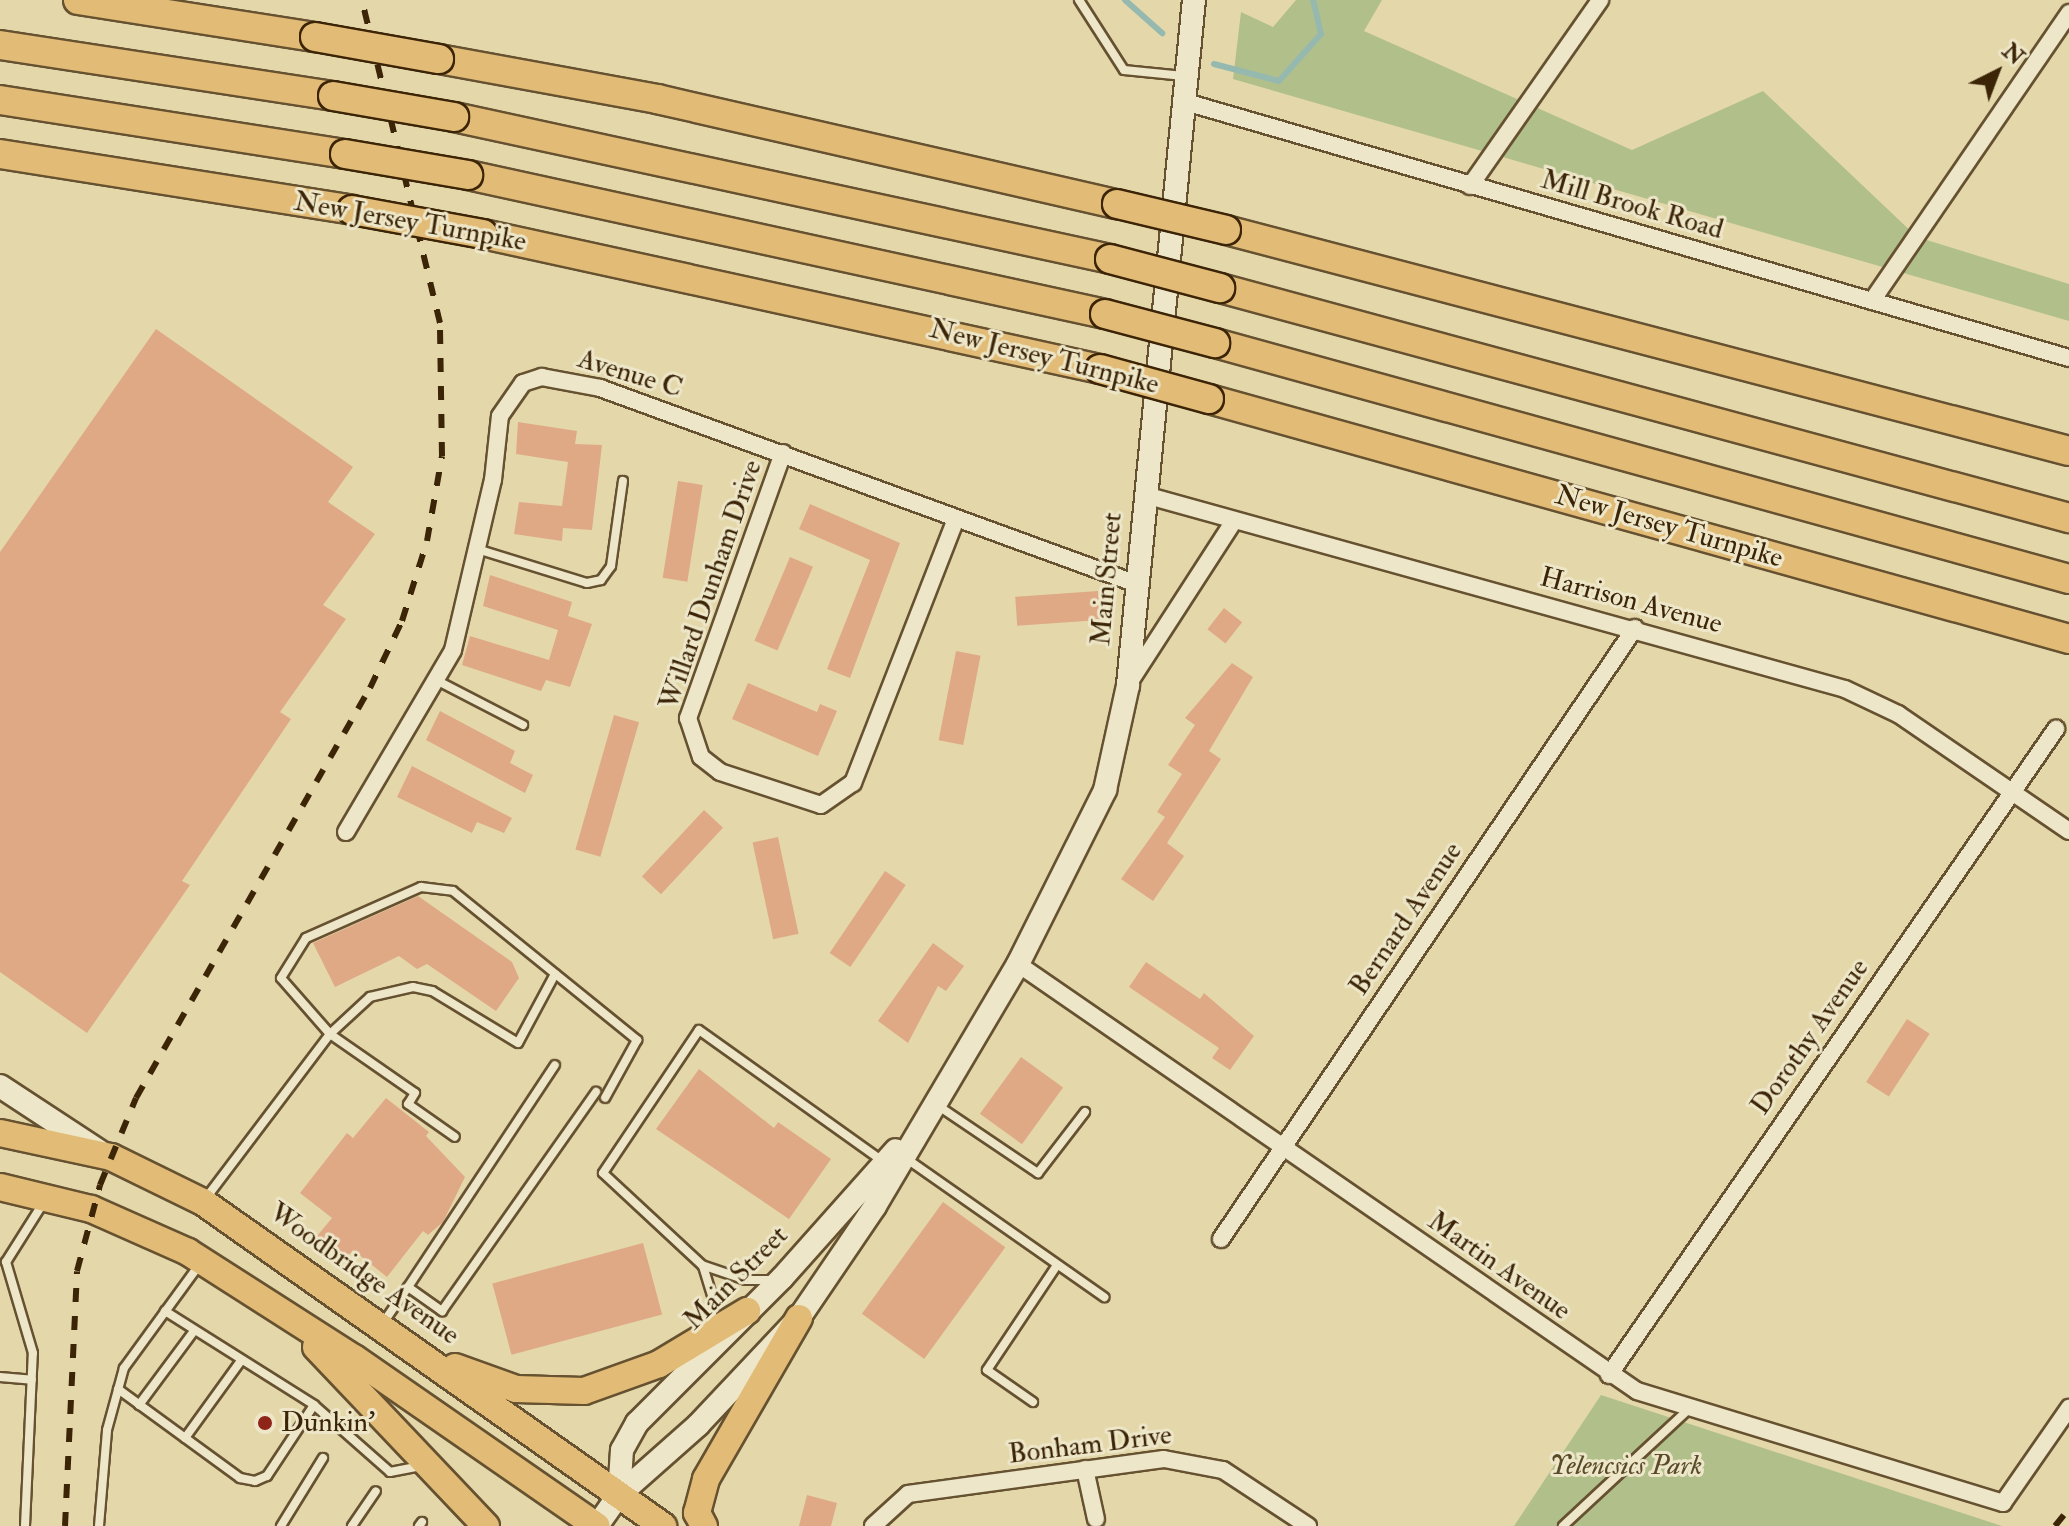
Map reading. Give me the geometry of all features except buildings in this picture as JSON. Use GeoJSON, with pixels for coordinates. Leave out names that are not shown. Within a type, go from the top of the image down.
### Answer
{"type":"FeatureCollection","features":[{"type":"Feature","properties":{"kind":"highway"},"geometry":{"type":"LineString","coordinates":[[78,0],[315,37],[704,109],[1226,230],[2069,451]]}},
{"type":"Feature","properties":{"kind":"highway"},"geometry":{"type":"LineString","coordinates":[[0,45],[454,117],[1110,259],[2069,518]]}},
{"type":"Feature","properties":{"kind":"highway","name":"New Jersey Turnpike"},"geometry":{"type":"LineString","coordinates":[[0,100],[468,175],[1105,314],[2069,579]]}},
{"type":"Feature","properties":{"kind":"highway","name":"New Jersey Turnpike"},"geometry":{"type":"LineString","coordinates":[[0,154],[483,234],[1100,369],[2069,639]]}},
{"type":"Feature","properties":{"kind":"main road","name":"Main Street"},"geometry":{"type":"LineString","coordinates":[[597,1526],[619,1495],[698,1425],[799,1318],[894,1159],[929,1109],[1018,964],[1101,802],[1128,685],[1194,0]]}},
{"type":"Feature","properties":{"kind":"main road"},"geometry":{"type":"LineString","coordinates":[[0,1086],[111,1157]]}},
{"type":"Feature","properties":{"kind":"main road","name":"Woodbridge Avenue"},"geometry":{"type":"LineString","coordinates":[[0,1133],[111,1157],[203,1202],[428,1355],[663,1526]]}},
{"type":"Feature","properties":{"kind":"main road","name":"Main Street"},"geometry":{"type":"LineString","coordinates":[[619,1495],[622,1450],[637,1423],[782,1278],[894,1159]]}},
{"type":"Feature","properties":{"kind":"main road"},"geometry":{"type":"LineString","coordinates":[[0,1187],[49,1196],[144,1229],[202,1261],[597,1526]]}},
{"type":"Feature","properties":{"kind":"main road"},"geometry":{"type":"LineString","coordinates":[[272,1306],[428,1464],[465,1515],[486,1526]]}},
{"type":"Feature","properties":{"kind":"main road"},"geometry":{"type":"LineString","coordinates":[[428,1355],[516,1389],[572,1392],[619,1382],[747,1311]]}},
{"type":"Feature","properties":{"kind":"main road"},"geometry":{"type":"LineString","coordinates":[[704,1526],[697,1513],[706,1479],[799,1318]]}},
{"type":"Feature","properties":{"kind":"street"},"geometry":{"type":"LineString","coordinates":[[1470,186],[1600,0]]}},
{"type":"Feature","properties":{"kind":"street"},"geometry":{"type":"LineString","coordinates":[[1872,301],[2069,13]]}},
{"type":"Feature","properties":{"kind":"street","name":"Mill Brook Road"},"geometry":{"type":"LineString","coordinates":[[1182,101],[2069,358]]}},
{"type":"Feature","properties":{"kind":"street","name":"Avenue C"},"geometry":{"type":"LineString","coordinates":[[346,832],[453,650],[477,549],[500,416],[523,383],[542,377],[579,382],[783,453],[1137,584]]}},
{"type":"Feature","properties":{"kind":"street","name":"Willard Dunham Drive"},"geometry":{"type":"LineString","coordinates":[[783,453],[688,718],[701,757],[720,772],[821,805],[853,783],[956,519]]}},
{"type":"Feature","properties":{"kind":"street","name":"Harrison Avenue"},"geometry":{"type":"LineString","coordinates":[[1145,495],[1635,628],[1873,700],[2069,831]]}},
{"type":"Feature","properties":{"kind":"street"},"geometry":{"type":"LineString","coordinates":[[1128,685],[1234,521]]}},
{"type":"Feature","properties":{"kind":"street","name":"Bernard Avenue"},"geometry":{"type":"LineString","coordinates":[[1221,1239],[1635,628]]}},
{"type":"Feature","properties":{"kind":"street","name":"Dorothy Avenue"},"geometry":{"type":"LineString","coordinates":[[1609,1375],[2056,729]]}},
{"type":"Feature","properties":{"kind":"street","name":"Martin Avenue"},"geometry":{"type":"LineString","coordinates":[[1018,964],[1609,1375],[1691,1407],[2003,1503],[2069,1408]]}},
{"type":"Feature","properties":{"kind":"street","name":"Bonham Drive"},"geometry":{"type":"LineString","coordinates":[[873,1526],[908,1494],[1085,1469],[1190,1459],[1223,1470],[1308,1526]]}},
{"type":"Feature","properties":{"kind":"street"},"geometry":{"type":"LineString","coordinates":[[1085,1469],[1096,1519]]}},
{"type":"Feature","properties":{"kind":"lane"},"geometry":{"type":"LineString","coordinates":[[1079,0],[1124,70],[1185,76]]}},
{"type":"Feature","properties":{"kind":"lane"},"geometry":{"type":"LineString","coordinates":[[477,549],[587,583],[601,580],[611,566],[623,481]]}},
{"type":"Feature","properties":{"kind":"lane"},"geometry":{"type":"LineString","coordinates":[[435,680],[523,725]]}},
{"type":"Feature","properties":{"kind":"lane"},"geometry":{"type":"LineString","coordinates":[[455,1137],[408,1104],[415,1093],[330,1034],[281,978],[306,938],[421,887],[453,891],[637,1040],[605,1098]]}},
{"type":"Feature","properties":{"kind":"lane"},"geometry":{"type":"LineString","coordinates":[[203,1202],[330,1034],[370,997],[413,987],[432,991],[518,1043],[555,974]]}},
{"type":"Feature","properties":{"kind":"lane"},"geometry":{"type":"LineString","coordinates":[[782,1278],[746,1280],[702,1265],[603,1173],[699,1030],[1104,1297]]}},
{"type":"Feature","properties":{"kind":"lane"},"geometry":{"type":"LineString","coordinates":[[382,1324],[555,1065]]}},
{"type":"Feature","properties":{"kind":"lane"},"geometry":{"type":"LineString","coordinates":[[408,1287],[442,1311],[596,1092]]}},
{"type":"Feature","properties":{"kind":"lane"},"geometry":{"type":"LineString","coordinates":[[929,1109],[1038,1173],[1085,1112]]}},
{"type":"Feature","properties":{"kind":"lane"},"geometry":{"type":"LineString","coordinates":[[25,1526],[33,1353],[6,1262],[25,1224],[49,1196]]}},
{"type":"Feature","properties":{"kind":"lane"},"geometry":{"type":"LineString","coordinates":[[99,1526],[107,1430],[124,1368],[202,1261]]}},
{"type":"Feature","properties":{"kind":"lane"},"geometry":{"type":"LineString","coordinates":[[702,1265],[714,1302],[704,1337]]}},
{"type":"Feature","properties":{"kind":"lane"},"geometry":{"type":"LineString","coordinates":[[1033,1402],[987,1370],[1057,1265]]}},
{"type":"Feature","properties":{"kind":"lane"},"geometry":{"type":"LineString","coordinates":[[165,1311],[240,1362],[314,1405],[390,1472],[428,1464]]}},
{"type":"Feature","properties":{"kind":"lane"},"geometry":{"type":"LineString","coordinates":[[139,1405],[194,1331]]}},
{"type":"Feature","properties":{"kind":"lane"},"geometry":{"type":"LineString","coordinates":[[185,1438],[240,1362]]}},
{"type":"Feature","properties":{"kind":"lane"},"geometry":{"type":"LineString","coordinates":[[0,1377],[32,1380]]}},
{"type":"Feature","properties":{"kind":"lane"},"geometry":{"type":"LineString","coordinates":[[118,1389],[240,1478],[267,1476],[314,1405]]}},
{"type":"Feature","properties":{"kind":"lane"},"geometry":{"type":"LineString","coordinates":[[1563,1526],[1691,1407]]}},
{"type":"Feature","properties":{"kind":"lane"},"geometry":{"type":"LineString","coordinates":[[281,1526],[323,1458]]}},
{"type":"Feature","properties":{"kind":"lane"},"geometry":{"type":"LineString","coordinates":[[352,1526],[376,1491]]}},
{"type":"Feature","properties":{"kind":"green space"},"geometry":{"type":"Polygon","coordinates":[[[1296,0],[1382,0],[1364,31],[1632,150],[1763,91],[1917,237],[2069,284],[2069,321],[1233,79],[1241,12],[1273,27],[1296,0]]]}},
{"type":"Feature","properties":{"kind":"green space","name":"Yelencsics Park"},"geometry":{"type":"Polygon","coordinates":[[[1601,1395],[2002,1526],[1514,1526],[1601,1395]]]}},
{"type":"Feature","properties":{"kind":"waterway"},"geometry":{"type":"LineString","coordinates":[[1125,0],[1162,33]]}},
{"type":"Feature","properties":{"kind":"waterway"},"geometry":{"type":"LineString","coordinates":[[1214,64],[1279,81],[1321,34],[1313,0]]}},
{"type":"Feature","properties":{"kind":"railway"},"geometry":{"type":"LineString","coordinates":[[65,1526],[77,1271],[100,1185],[136,1098],[370,688],[402,621],[427,541],[442,456],[440,323],[362,0]]}},
{"type":"Feature","properties":{"kind":"railway"},"geometry":{"type":"LineString","coordinates":[[2055,1526],[2069,1509]]}},
{"type":"Feature","properties":{"kind":"place","name":"Dunkin'"},"geometry":{"type":"Point","coordinates":[265,1423]}}]}
